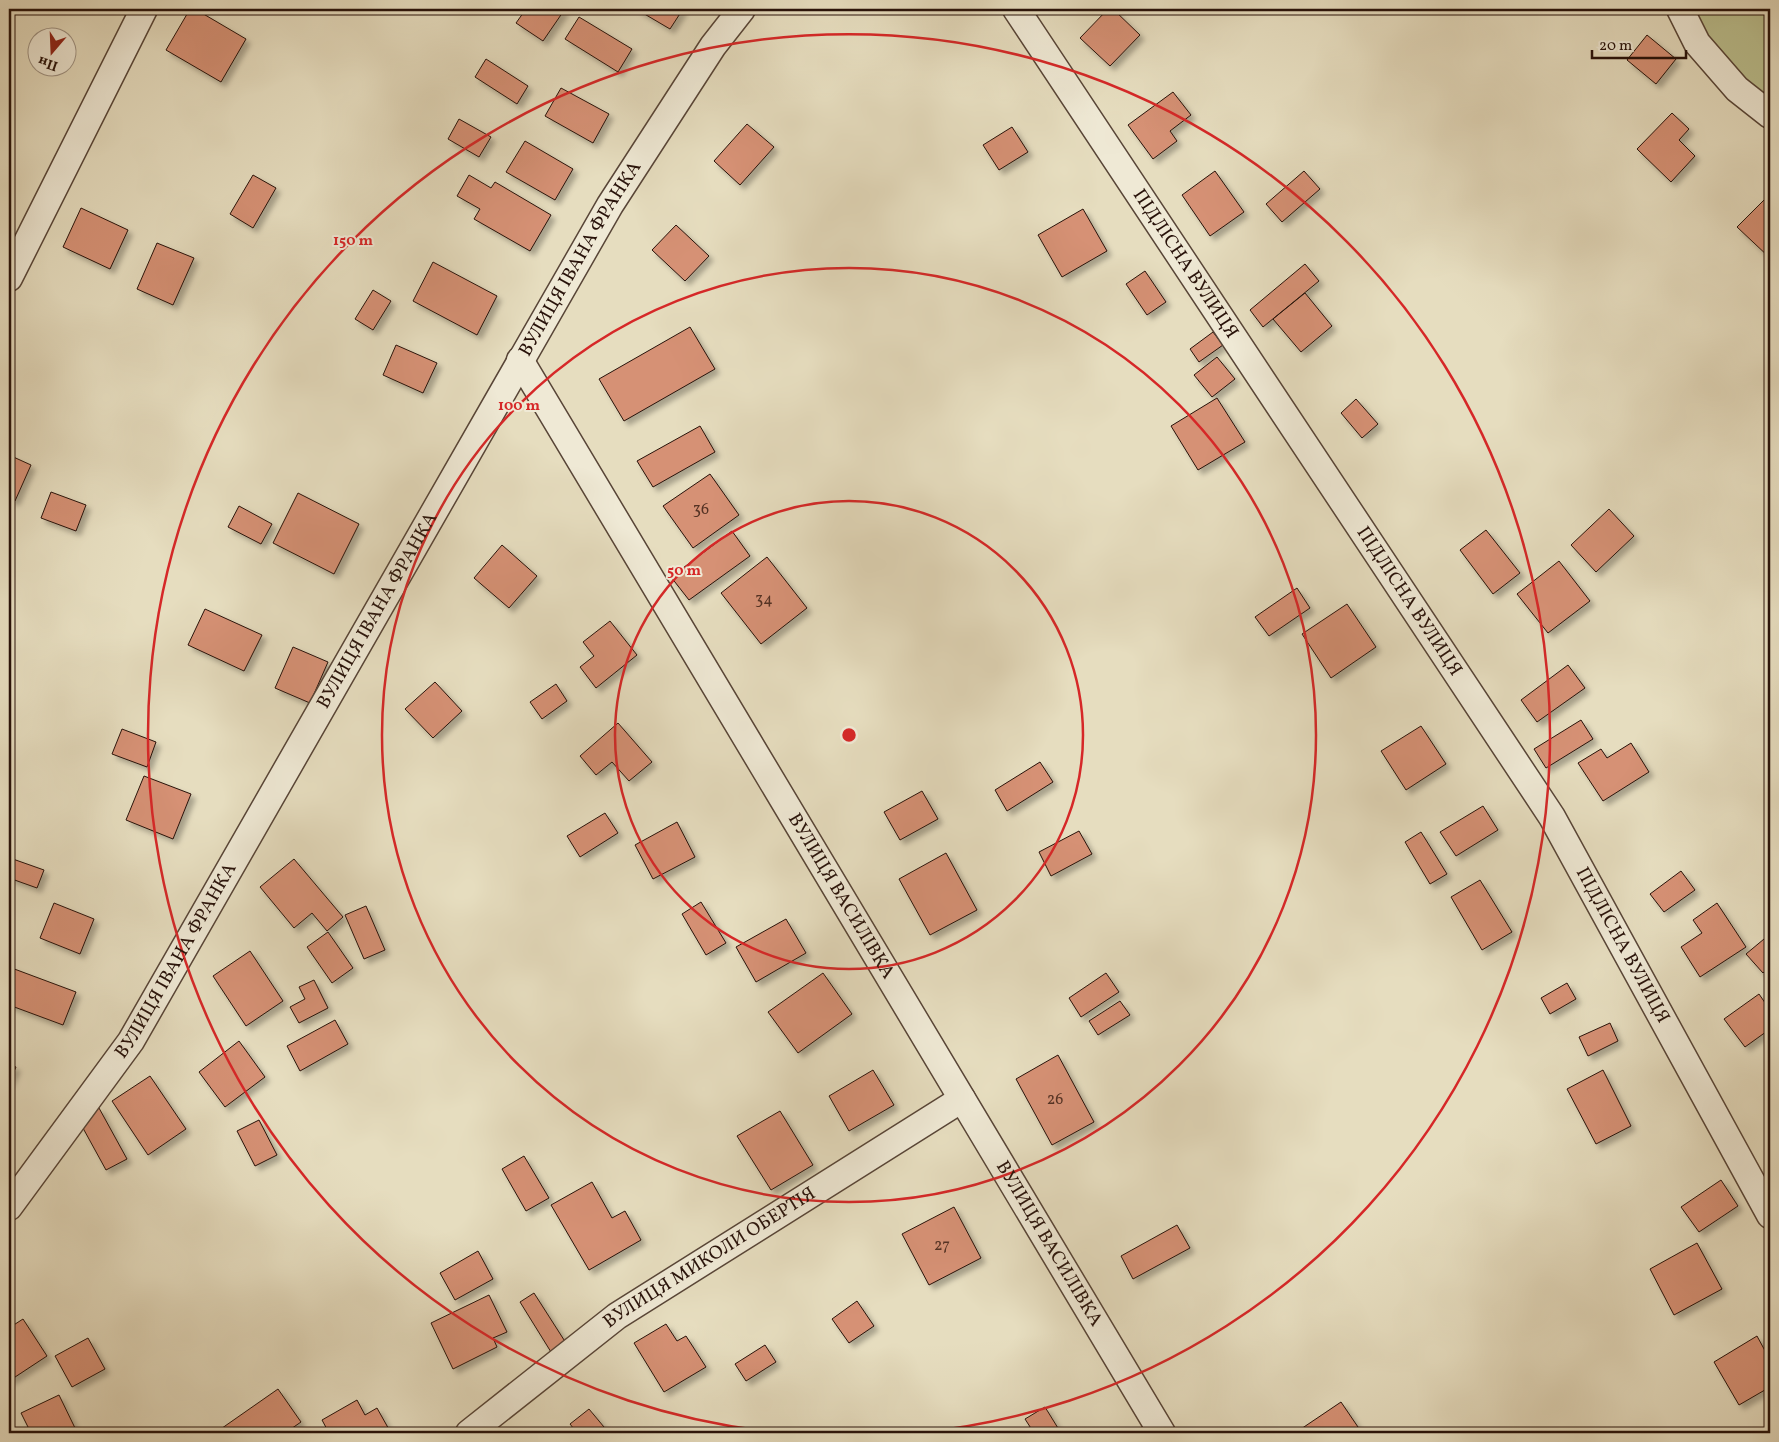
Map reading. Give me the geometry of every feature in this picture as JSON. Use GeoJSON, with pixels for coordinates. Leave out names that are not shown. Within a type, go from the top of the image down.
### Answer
{"type":"FeatureCollection","features":[{"type":"Feature","properties":{"kind":"street"},"geometry":{"type":"LineString","coordinates":[[9,278],[144,9]]}},
{"type":"Feature","properties":{"kind":"street","name":"ВУЛИЦЯ ІВАНА ФРАНКА"},"geometry":{"type":"LineString","coordinates":[[9,1207],[131,1041],[610,205],[713,46],[742,9]]}},
{"type":"Feature","properties":{"kind":"street","name":"ПІДЛІСНА ВУЛИЦЯ"},"geometry":{"type":"LineString","coordinates":[[1016,9],[1552,818],[1770,1215]]}},
{"type":"Feature","properties":{"kind":"street"},"geometry":{"type":"LineString","coordinates":[[1680,9],[1697,44],[1737,89],[1770,115]]}},
{"type":"Feature","properties":{"kind":"street","name":"ВУЛИЦЯ ВАСИЛІВКА"},"geometry":{"type":"LineString","coordinates":[[520,360],[1162,1433]]}},
{"type":"Feature","properties":{"kind":"street","name":"ВУЛИЦЯ МИКОЛИ ОБЕРТІЯ"},"geometry":{"type":"LineString","coordinates":[[469,1433],[617,1316],[962,1099]]}},
{"type":"Feature","properties":{"kind":"green space"},"geometry":{"type":"Polygon","coordinates":[[[1680,9],[1770,9],[1770,115],[1680,9]]]}},
{"type":"Feature","properties":{"kind":"building"},"geometry":{"type":"Polygon","coordinates":[[[190,9],[195,9],[246,39],[221,82],[166,50],[190,9]]]}},
{"type":"Feature","properties":{"kind":"building"},"geometry":{"type":"Polygon","coordinates":[[[526,9],[565,9],[543,41],[516,23],[526,9]]]}},
{"type":"Feature","properties":{"kind":"building"},"geometry":{"type":"Polygon","coordinates":[[[636,9],[683,9],[670,29],[636,9]]]}},
{"type":"Feature","properties":{"kind":"building"},"geometry":{"type":"Polygon","coordinates":[[[1108,9],[1113,9],[1140,35],[1110,66],[1080,38],[1108,9]]]}},
{"type":"Feature","properties":{"kind":"building"},"geometry":{"type":"Polygon","coordinates":[[[579,17],[632,49],[618,72],[565,39],[579,17]]]}},
{"type":"Feature","properties":{"kind":"building"},"geometry":{"type":"Polygon","coordinates":[[[1647,35],[1676,59],[1656,84],[1627,60],[1647,35]]]}},
{"type":"Feature","properties":{"kind":"building"},"geometry":{"type":"Polygon","coordinates":[[[486,59],[528,86],[517,104],[475,77],[486,59]]]}},
{"type":"Feature","properties":{"kind":"building"},"geometry":{"type":"Polygon","coordinates":[[[561,88],[609,114],[593,143],[545,116],[561,88]]]}},
{"type":"Feature","properties":{"kind":"building"},"geometry":{"type":"Polygon","coordinates":[[[1173,92],[1191,115],[1170,131],[1177,141],[1153,159],[1128,125],[1173,92]]]}},
{"type":"Feature","properties":{"kind":"building"},"geometry":{"type":"Polygon","coordinates":[[[1672,113],[1689,129],[1679,140],[1695,156],[1671,182],[1637,149],[1672,113]]]}},
{"type":"Feature","properties":{"kind":"building"},"geometry":{"type":"Polygon","coordinates":[[[459,119],[491,137],[479,157],[448,139],[459,119]]]}},
{"type":"Feature","properties":{"kind":"building"},"geometry":{"type":"Polygon","coordinates":[[[747,124],[774,147],[740,185],[714,161],[747,124]]]}},
{"type":"Feature","properties":{"kind":"building"},"geometry":{"type":"Polygon","coordinates":[[[1012,127],[1028,152],[999,170],[983,145],[1012,127]]]}},
{"type":"Feature","properties":{"kind":"building"},"geometry":{"type":"Polygon","coordinates":[[[525,141],[573,169],[555,200],[506,172],[525,141]]]}},
{"type":"Feature","properties":{"kind":"building"},"geometry":{"type":"Polygon","coordinates":[[[1215,171],[1244,212],[1210,236],[1182,195],[1215,171]]]}},
{"type":"Feature","properties":{"kind":"building"},"geometry":{"type":"Polygon","coordinates":[[[1304,171],[1320,189],[1282,222],[1266,204],[1304,171]]]}},
{"type":"Feature","properties":{"kind":"building"},"geometry":{"type":"Polygon","coordinates":[[[253,175],[276,188],[253,228],[230,214],[253,175]]]}},
{"type":"Feature","properties":{"kind":"building"},"geometry":{"type":"Polygon","coordinates":[[[469,175],[491,188],[495,182],[551,215],[530,251],[474,219],[480,209],[457,196],[469,175]]]}},
{"type":"Feature","properties":{"kind":"building"},"geometry":{"type":"Polygon","coordinates":[[[1767,197],[1770,200],[1770,258],[1737,227],[1767,197]]]}},
{"type":"Feature","properties":{"kind":"building"},"geometry":{"type":"Polygon","coordinates":[[[81,208],[128,230],[110,269],[63,247],[81,208]]]}},
{"type":"Feature","properties":{"kind":"building"},"geometry":{"type":"Polygon","coordinates":[[[1083,209],[1107,251],[1062,277],[1038,235],[1083,209]]]}},
{"type":"Feature","properties":{"kind":"building"},"geometry":{"type":"Polygon","coordinates":[[[676,225],[709,256],[685,281],[652,250],[676,225]]]}},
{"type":"Feature","properties":{"kind":"building"},"geometry":{"type":"Polygon","coordinates":[[[157,243],[194,258],[173,305],[137,289],[157,243]]]}},
{"type":"Feature","properties":{"kind":"building"},"geometry":{"type":"Polygon","coordinates":[[[433,262],[497,296],[477,335],[413,301],[433,262]]]}},
{"type":"Feature","properties":{"kind":"building"},"geometry":{"type":"Polygon","coordinates":[[[1305,264],[1319,281],[1263,327],[1250,310],[1305,264]]]}},
{"type":"Feature","properties":{"kind":"building"},"geometry":{"type":"Polygon","coordinates":[[[1145,271],[1166,302],[1147,315],[1126,284],[1145,271]]]}},
{"type":"Feature","properties":{"kind":"building"},"geometry":{"type":"Polygon","coordinates":[[[373,290],[391,301],[373,330],[355,319],[373,290]]]}},
{"type":"Feature","properties":{"kind":"building"},"geometry":{"type":"Polygon","coordinates":[[[1305,293],[1332,326],[1301,352],[1273,319],[1305,293]]]}},
{"type":"Feature","properties":{"kind":"building"},"geometry":{"type":"Polygon","coordinates":[[[690,327],[715,369],[624,421],[599,379],[690,327]]]}},
{"type":"Feature","properties":{"kind":"building"},"geometry":{"type":"Polygon","coordinates":[[[1213,332],[1223,345],[1199,362],[1190,349],[1213,332]]]}},
{"type":"Feature","properties":{"kind":"building"},"geometry":{"type":"Polygon","coordinates":[[[396,345],[437,363],[423,393],[383,375],[396,345]]]}},
{"type":"Feature","properties":{"kind":"building"},"geometry":{"type":"Polygon","coordinates":[[[1217,357],[1235,379],[1212,397],[1194,375],[1217,357]]]}},
{"type":"Feature","properties":{"kind":"building"},"geometry":{"type":"Polygon","coordinates":[[[1217,398],[1245,442],[1198,470],[1171,426],[1217,398]]]}},
{"type":"Feature","properties":{"kind":"building"},"geometry":{"type":"Polygon","coordinates":[[[1356,399],[1378,424],[1362,438],[1341,413],[1356,399]]]}},
{"type":"Feature","properties":{"kind":"building"},"geometry":{"type":"Polygon","coordinates":[[[700,426],[715,452],[653,487],[637,461],[700,426]]]}},
{"type":"Feature","properties":{"kind":"building"},"geometry":{"type":"Polygon","coordinates":[[[9,455],[31,465],[15,501],[9,499],[9,455]]]}},
{"type":"Feature","properties":{"kind":"building"},"geometry":{"type":"Polygon","coordinates":[[[710,474],[739,515],[693,548],[663,506],[710,474]]]}},
{"type":"Feature","properties":{"kind":"building"},"geometry":{"type":"Polygon","coordinates":[[[51,492],[86,505],[76,531],[41,518],[51,492]]]}},
{"type":"Feature","properties":{"kind":"building"},"geometry":{"type":"Polygon","coordinates":[[[298,493],[359,524],[334,574],[273,543],[298,493]]]}},
{"type":"Feature","properties":{"kind":"building"},"geometry":{"type":"Polygon","coordinates":[[[239,506],[272,524],[261,544],[228,527],[239,506]]]}},
{"type":"Feature","properties":{"kind":"building"},"geometry":{"type":"Polygon","coordinates":[[[1609,509],[1634,536],[1596,572],[1571,545],[1609,509]]]}},
{"type":"Feature","properties":{"kind":"building"},"geometry":{"type":"Polygon","coordinates":[[[1486,530],[1520,573],[1493,594],[1460,550],[1486,530]]]}},
{"type":"Feature","properties":{"kind":"building"},"geometry":{"type":"Polygon","coordinates":[[[732,531],[750,556],[689,600],[671,577],[732,531]]]}},
{"type":"Feature","properties":{"kind":"building"},"geometry":{"type":"Polygon","coordinates":[[[502,545],[537,576],[509,608],[474,578],[502,545]]]}},
{"type":"Feature","properties":{"kind":"building"},"geometry":{"type":"Polygon","coordinates":[[[767,557],[807,608],[761,644],[721,593],[767,557]]]}},
{"type":"Feature","properties":{"kind":"building"},"geometry":{"type":"Polygon","coordinates":[[[1559,561],[1590,601],[1548,633],[1517,594],[1559,561]]]}},
{"type":"Feature","properties":{"kind":"building"},"geometry":{"type":"Polygon","coordinates":[[[1297,588],[1310,608],[1269,636],[1255,617],[1297,588]]]}},
{"type":"Feature","properties":{"kind":"building"},"geometry":{"type":"Polygon","coordinates":[[[1347,604],[1376,647],[1331,678],[1302,634],[1347,604]]]}},
{"type":"Feature","properties":{"kind":"building"},"geometry":{"type":"Polygon","coordinates":[[[205,609],[262,635],[244,671],[188,645],[205,609]]]}},
{"type":"Feature","properties":{"kind":"building"},"geometry":{"type":"Polygon","coordinates":[[[610,621],[637,655],[596,688],[580,667],[594,656],[583,642],[610,621]]]}},
{"type":"Feature","properties":{"kind":"building"},"geometry":{"type":"Polygon","coordinates":[[[293,647],[328,662],[310,703],[275,688],[293,647]]]}},
{"type":"Feature","properties":{"kind":"building"},"geometry":{"type":"Polygon","coordinates":[[[1568,665],[1585,688],[1537,722],[1521,700],[1568,665]]]}},
{"type":"Feature","properties":{"kind":"building"},"geometry":{"type":"Polygon","coordinates":[[[435,682],[462,711],[433,738],[405,709],[435,682]]]}},
{"type":"Feature","properties":{"kind":"building"},"geometry":{"type":"Polygon","coordinates":[[[556,684],[567,701],[542,719],[530,702],[556,684]]]}},
{"type":"Feature","properties":{"kind":"building"},"geometry":{"type":"Polygon","coordinates":[[[1581,720],[1593,739],[1546,768],[1534,749],[1581,720]]]}},
{"type":"Feature","properties":{"kind":"building"},"geometry":{"type":"Polygon","coordinates":[[[618,723],[652,762],[629,781],[612,762],[596,775],[580,756],[618,723]]]}},
{"type":"Feature","properties":{"kind":"building"},"geometry":{"type":"Polygon","coordinates":[[[1421,726],[1446,764],[1406,790],[1381,751],[1421,726]]]}},
{"type":"Feature","properties":{"kind":"building"},"geometry":{"type":"Polygon","coordinates":[[[122,729],[156,742],[147,767],[112,754],[122,729]]]}},
{"type":"Feature","properties":{"kind":"building"},"geometry":{"type":"Polygon","coordinates":[[[1631,743],[1649,772],[1603,801],[1578,763],[1601,749],[1607,758],[1631,743]]]}},
{"type":"Feature","properties":{"kind":"building"},"geometry":{"type":"Polygon","coordinates":[[[1040,762],[1053,782],[1007,811],[995,790],[1040,762]]]}},
{"type":"Feature","properties":{"kind":"building"},"geometry":{"type":"Polygon","coordinates":[[[144,776],[191,794],[173,839],[126,820],[144,776]]]}},
{"type":"Feature","properties":{"kind":"building"},"geometry":{"type":"Polygon","coordinates":[[[922,791],[938,819],[900,840],[884,812],[922,791]]]}},
{"type":"Feature","properties":{"kind":"building"},"geometry":{"type":"Polygon","coordinates":[[[1483,806],[1498,830],[1456,856],[1440,832],[1483,806]]]}},
{"type":"Feature","properties":{"kind":"building"},"geometry":{"type":"Polygon","coordinates":[[[605,813],[618,833],[580,857],[567,836],[605,813]]]}},
{"type":"Feature","properties":{"kind":"building"},"geometry":{"type":"Polygon","coordinates":[[[677,822],[695,857],[653,879],[635,845],[677,822]]]}},
{"type":"Feature","properties":{"kind":"building"},"geometry":{"type":"Polygon","coordinates":[[[1079,831],[1092,854],[1051,876],[1039,852],[1079,831]]]}},
{"type":"Feature","properties":{"kind":"building"},"geometry":{"type":"Polygon","coordinates":[[[1421,832],[1447,874],[1430,884],[1405,842],[1421,832]]]}},
{"type":"Feature","properties":{"kind":"building"},"geometry":{"type":"Polygon","coordinates":[[[946,853],[977,910],[930,935],[899,879],[946,853]]]}},
{"type":"Feature","properties":{"kind":"building"},"geometry":{"type":"Polygon","coordinates":[[[10,858],[44,870],[37,888],[9,878],[10,858]]]}},
{"type":"Feature","properties":{"kind":"building"},"geometry":{"type":"Polygon","coordinates":[[[294,859],[343,917],[327,931],[312,913],[294,928],[260,887],[294,859]]]}},
{"type":"Feature","properties":{"kind":"building"},"geometry":{"type":"Polygon","coordinates":[[[1681,871],[1695,890],[1664,912],[1650,894],[1681,871]]]}},
{"type":"Feature","properties":{"kind":"building"},"geometry":{"type":"Polygon","coordinates":[[[1480,880],[1512,932],[1482,950],[1451,897],[1480,880]]]}},
{"type":"Feature","properties":{"kind":"building"},"geometry":{"type":"Polygon","coordinates":[[[701,902],[726,943],[706,955],[682,914],[701,902]]]}},
{"type":"Feature","properties":{"kind":"building"},"geometry":{"type":"Polygon","coordinates":[[[54,903],[94,919],[80,954],[40,938],[54,903]]]}},
{"type":"Feature","properties":{"kind":"building"},"geometry":{"type":"Polygon","coordinates":[[[1717,903],[1746,947],[1700,977],[1681,947],[1702,933],[1693,920],[1717,903]]]}},
{"type":"Feature","properties":{"kind":"building"},"geometry":{"type":"Polygon","coordinates":[[[366,906],[385,950],[364,959],[345,915],[366,906]]]}},
{"type":"Feature","properties":{"kind":"building"},"geometry":{"type":"Polygon","coordinates":[[[786,919],[806,953],[756,982],[736,947],[786,919]]]}},
{"type":"Feature","properties":{"kind":"building"},"geometry":{"type":"Polygon","coordinates":[[[328,932],[353,968],[332,983],[307,947],[328,932]]]}},
{"type":"Feature","properties":{"kind":"building"},"geometry":{"type":"Polygon","coordinates":[[[1770,934],[1770,966],[1763,973],[1746,954],[1770,934]]]}},
{"type":"Feature","properties":{"kind":"building"},"geometry":{"type":"Polygon","coordinates":[[[250,951],[283,1001],[246,1026],[213,976],[250,951]]]}},
{"type":"Feature","properties":{"kind":"building"},"geometry":{"type":"Polygon","coordinates":[[[9,967],[76,992],[63,1025],[9,1005],[9,967]]]}},
{"type":"Feature","properties":{"kind":"building"},"geometry":{"type":"Polygon","coordinates":[[[823,973],[852,1014],[798,1053],[768,1012],[823,973]]]}},
{"type":"Feature","properties":{"kind":"building"},"geometry":{"type":"Polygon","coordinates":[[[1106,973],[1119,992],[1081,1017],[1069,998],[1106,973]]]}},
{"type":"Feature","properties":{"kind":"building"},"geometry":{"type":"Polygon","coordinates":[[[314,980],[328,1008],[299,1023],[290,1007],[305,999],[299,987],[314,980]]]}},
{"type":"Feature","properties":{"kind":"building"},"geometry":{"type":"Polygon","coordinates":[[[1567,983],[1576,999],[1550,1014],[1541,998],[1567,983]]]}},
{"type":"Feature","properties":{"kind":"building"},"geometry":{"type":"Polygon","coordinates":[[[1759,994],[1770,1010],[1770,1029],[1745,1047],[1724,1019],[1759,994]]]}},
{"type":"Feature","properties":{"kind":"building"},"geometry":{"type":"Polygon","coordinates":[[[1120,1001],[1130,1015],[1098,1035],[1089,1021],[1120,1001]]]}},
{"type":"Feature","properties":{"kind":"building"},"geometry":{"type":"Polygon","coordinates":[[[335,1020],[348,1044],[300,1071],[287,1046],[335,1020]]]}},
{"type":"Feature","properties":{"kind":"building"},"geometry":{"type":"Polygon","coordinates":[[[1610,1023],[1618,1041],[1588,1056],[1579,1037],[1610,1023]]]}},
{"type":"Feature","properties":{"kind":"building"},"geometry":{"type":"Polygon","coordinates":[[[239,1041],[265,1077],[225,1107],[199,1072],[239,1041]]]}},
{"type":"Feature","properties":{"kind":"building"},"geometry":{"type":"Polygon","coordinates":[[[1058,1055],[1094,1122],[1052,1145],[1016,1079],[1058,1055]]]}},
{"type":"Feature","properties":{"kind":"building"},"geometry":{"type":"Polygon","coordinates":[[[9,1064],[16,1067],[9,1083],[9,1064]]]}},
{"type":"Feature","properties":{"kind":"building"},"geometry":{"type":"Polygon","coordinates":[[[873,1070],[894,1105],[849,1131],[829,1096],[873,1070]]]}},
{"type":"Feature","properties":{"kind":"building"},"geometry":{"type":"Polygon","coordinates":[[[1603,1070],[1631,1126],[1596,1144],[1567,1089],[1603,1070]]]}},
{"type":"Feature","properties":{"kind":"building"},"geometry":{"type":"Polygon","coordinates":[[[150,1076],[186,1129],[148,1155],[112,1101],[150,1076]]]}},
{"type":"Feature","properties":{"kind":"building"},"geometry":{"type":"Polygon","coordinates":[[[99,1108],[127,1159],[106,1170],[78,1119],[99,1108]]]}},
{"type":"Feature","properties":{"kind":"building"},"geometry":{"type":"Polygon","coordinates":[[[780,1111],[813,1165],[771,1190],[737,1136],[780,1111]]]}},
{"type":"Feature","properties":{"kind":"building"},"geometry":{"type":"Polygon","coordinates":[[[259,1120],[277,1155],[255,1166],[237,1131],[259,1120]]]}},
{"type":"Feature","properties":{"kind":"building"},"geometry":{"type":"Polygon","coordinates":[[[524,1156],[549,1198],[526,1211],[502,1169],[524,1156]]]}},
{"type":"Feature","properties":{"kind":"building"},"geometry":{"type":"Polygon","coordinates":[[[1721,1180],[1738,1206],[1699,1232],[1681,1207],[1721,1180]]]}},
{"type":"Feature","properties":{"kind":"building"},"geometry":{"type":"Polygon","coordinates":[[[592,1182],[612,1218],[625,1211],[641,1240],[589,1270],[551,1205],[592,1182]]]}},
{"type":"Feature","properties":{"kind":"building"},"geometry":{"type":"Polygon","coordinates":[[[954,1207],[981,1258],[929,1285],[902,1234],[954,1207]]]}},
{"type":"Feature","properties":{"kind":"building"},"geometry":{"type":"Polygon","coordinates":[[[1177,1225],[1190,1248],[1133,1279],[1121,1256],[1177,1225]]]}},
{"type":"Feature","properties":{"kind":"building"},"geometry":{"type":"Polygon","coordinates":[[[1697,1243],[1722,1289],[1674,1315],[1650,1269],[1697,1243]]]}},
{"type":"Feature","properties":{"kind":"building"},"geometry":{"type":"Polygon","coordinates":[[[478,1251],[493,1279],[455,1300],[440,1273],[478,1251]]]}},
{"type":"Feature","properties":{"kind":"building"},"geometry":{"type":"Polygon","coordinates":[[[534,1293],[566,1343],[551,1352],[520,1302],[534,1293]]]}},
{"type":"Feature","properties":{"kind":"building"},"geometry":{"type":"Polygon","coordinates":[[[489,1295],[507,1332],[493,1338],[497,1347],[453,1369],[431,1323],[489,1295]]]}},
{"type":"Feature","properties":{"kind":"building"},"geometry":{"type":"Polygon","coordinates":[[[857,1301],[874,1326],[849,1343],[832,1319],[857,1301]]]}},
{"type":"Feature","properties":{"kind":"building"},"geometry":{"type":"Polygon","coordinates":[[[23,1319],[47,1356],[9,1381],[9,1328],[23,1319]]]}},
{"type":"Feature","properties":{"kind":"building"},"geometry":{"type":"Polygon","coordinates":[[[666,1324],[677,1341],[686,1336],[706,1367],[664,1392],[634,1343],[666,1324]]]}},
{"type":"Feature","properties":{"kind":"building"},"geometry":{"type":"Polygon","coordinates":[[[1757,1336],[1770,1360],[1770,1387],[1739,1405],[1714,1362],[1757,1336]]]}},
{"type":"Feature","properties":{"kind":"building"},"geometry":{"type":"Polygon","coordinates":[[[88,1338],[105,1369],[72,1387],[55,1356],[88,1338]]]}},
{"type":"Feature","properties":{"kind":"building"},"geometry":{"type":"Polygon","coordinates":[[[765,1345],[776,1362],[746,1381],[735,1364],[765,1345]]]}},
{"type":"Feature","properties":{"kind":"building"},"geometry":{"type":"Polygon","coordinates":[[[278,1389],[301,1422],[285,1433],[215,1433],[278,1389]]]}},
{"type":"Feature","properties":{"kind":"building"},"geometry":{"type":"Polygon","coordinates":[[[59,1395],[75,1428],[64,1433],[31,1433],[21,1413],[59,1395]]]}},
{"type":"Feature","properties":{"kind":"building"},"geometry":{"type":"Polygon","coordinates":[[[357,1400],[365,1415],[377,1408],[391,1433],[329,1433],[322,1420],[357,1400]]]}},
{"type":"Feature","properties":{"kind":"building"},"geometry":{"type":"Polygon","coordinates":[[[1341,1402],[1358,1427],[1349,1433],[1295,1433],[1341,1402]]]}},
{"type":"Feature","properties":{"kind":"building"},"geometry":{"type":"Polygon","coordinates":[[[1045,1407],[1061,1433],[1034,1433],[1025,1419],[1045,1407]]]}},
{"type":"Feature","properties":{"kind":"building"},"geometry":{"type":"Polygon","coordinates":[[[589,1409],[609,1433],[577,1433],[570,1424],[589,1409]]]}}]}
